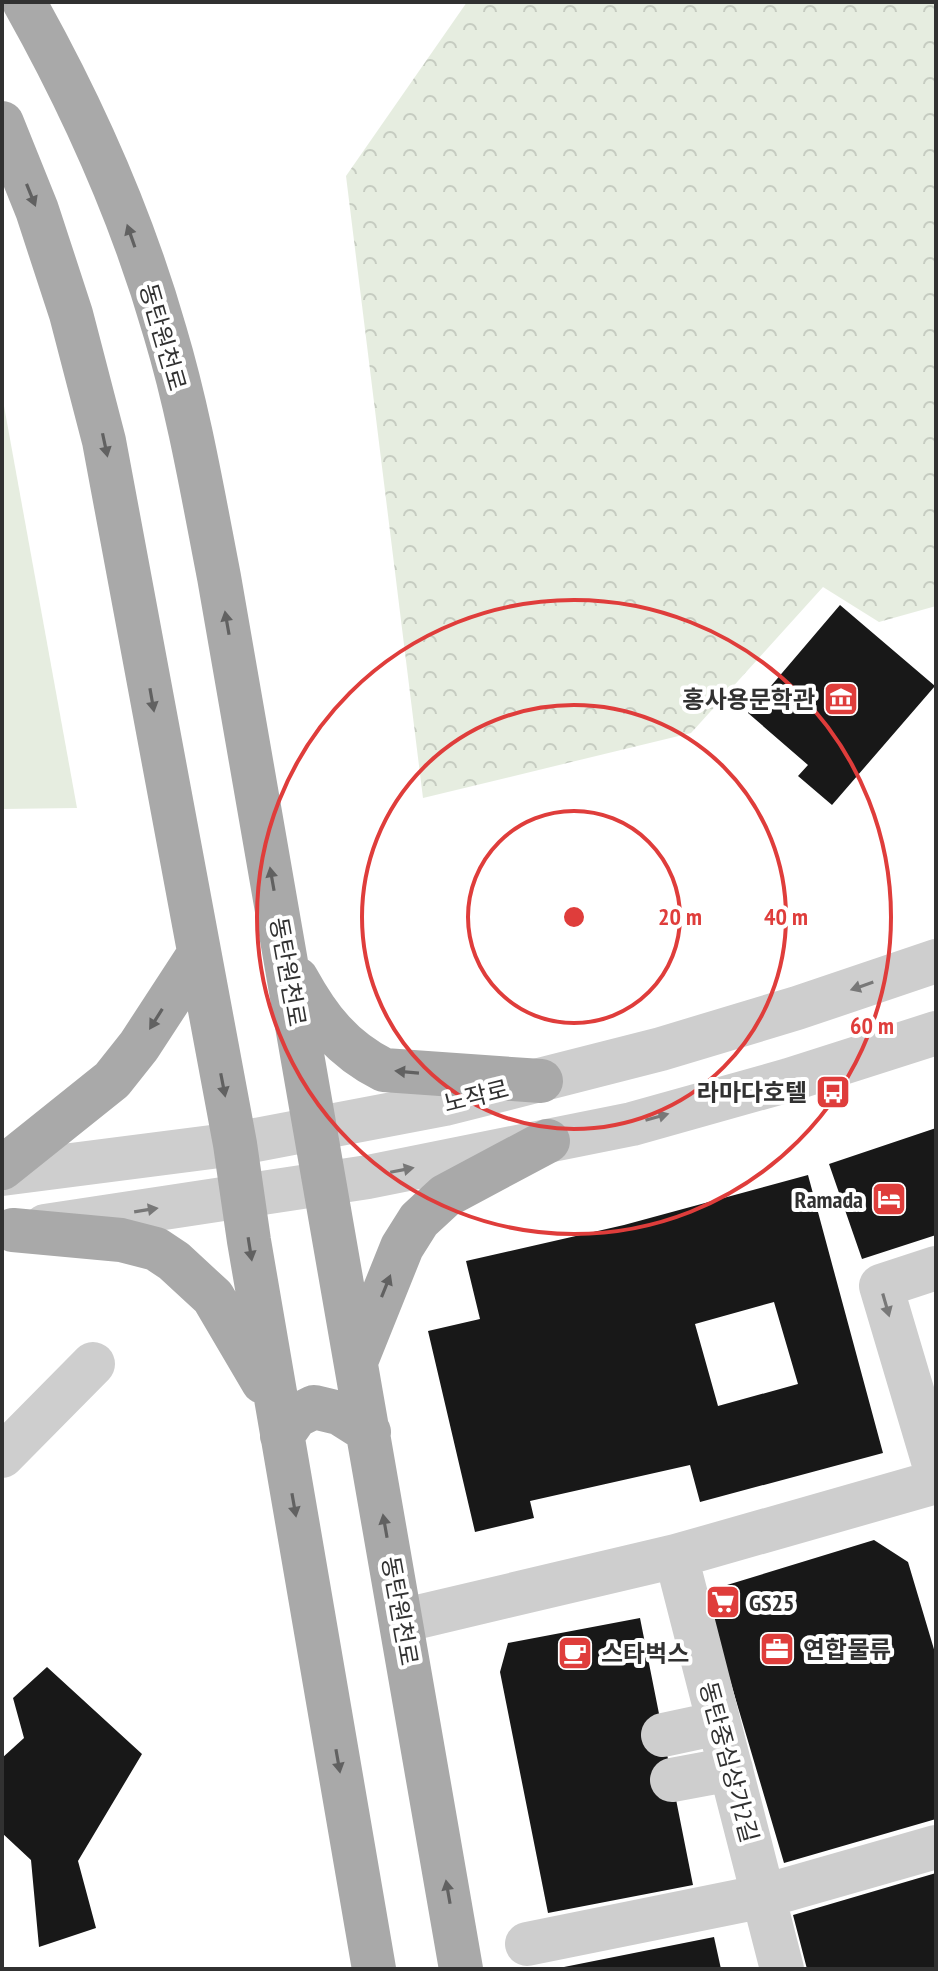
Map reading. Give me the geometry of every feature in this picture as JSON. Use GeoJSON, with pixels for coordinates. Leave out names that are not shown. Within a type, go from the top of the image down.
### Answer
{"type":"FeatureCollection","features":[{"type":"Feature","properties":{"kind":"main road","name":"동탄원천로"},"geometry":{"type":"LineString","coordinates":[[24,2],[82,111],[108,172],[165,332],[196,456],[357,1359],[461,1969]]}},
{"type":"Feature","properties":{"kind":"main road"},"geometry":{"type":"LineString","coordinates":[[2,123],[37,210],[71,314],[104,441],[235,1144],[279,1420],[374,1969]]}},
{"type":"Feature","properties":{"kind":"main road"},"geometry":{"type":"LineString","coordinates":[[2,1168],[112,1080],[139,1046],[199,954]]}},
{"type":"Feature","properties":{"kind":"main road"},"geometry":{"type":"LineString","coordinates":[[285,956],[317,1014],[338,1040],[384,1070],[558,1077]]}},
{"type":"Feature","properties":{"kind":"main road"},"geometry":{"type":"LineString","coordinates":[[357,1359],[402,1247],[419,1220],[445,1196],[568,1137]]}},
{"type":"Feature","properties":{"kind":"main road"},"geometry":{"type":"LineString","coordinates":[[8,1231],[121,1240],[156,1249],[174,1261],[213,1297],[279,1420]]}},
{"type":"Feature","properties":{"kind":"main road"},"geometry":{"type":"LineString","coordinates":[[279,1420],[314,1407],[339,1413],[369,1432]]}},
{"type":"Feature","properties":{"kind":"street","name":"노작로"},"geometry":{"type":"LineString","coordinates":[[2,1174],[235,1144],[445,1104],[558,1077],[797,1008],[936,961]]}},
{"type":"Feature","properties":{"kind":"street"},"geometry":{"type":"LineString","coordinates":[[8,1231],[325,1183],[632,1124],[936,1033]]}},
{"type":"Feature","properties":{"kind":"street"},"geometry":{"type":"LineString","coordinates":[[558,1077],[561,1085],[558,1104],[568,1120],[568,1137]]}},
{"type":"Feature","properties":{"kind":"street"},"geometry":{"type":"LineString","coordinates":[[936,1268],[881,1286],[936,1471]]}},
{"type":"Feature","properties":{"kind":"street"},"geometry":{"type":"LineString","coordinates":[[2,1456],[93,1364]]}},
{"type":"Feature","properties":{"kind":"street"},"geometry":{"type":"LineString","coordinates":[[401,1621],[676,1556],[936,1482]]}},
{"type":"Feature","properties":{"kind":"street","name":"동탄중심상가2길"},"geometry":{"type":"LineString","coordinates":[[676,1556],[782,1969]]}},
{"type":"Feature","properties":{"kind":"street"},"geometry":{"type":"LineString","coordinates":[[663,1735],[719,1723]]}},
{"type":"Feature","properties":{"kind":"street"},"geometry":{"type":"LineString","coordinates":[[672,1780],[731,1769]]}},
{"type":"Feature","properties":{"kind":"street"},"geometry":{"type":"LineString","coordinates":[[527,1944],[764,1896],[936,1847]]}},
{"type":"Feature","properties":{"kind":"green space"},"geometry":{"type":"Polygon","coordinates":[[[467,2],[936,2],[936,606],[879,622],[823,587],[691,733],[423,798],[346,176],[467,2]]]}},
{"type":"Feature","properties":{"kind":"green space"},"geometry":{"type":"Polygon","coordinates":[[[2,395],[77,808],[2,809],[2,395]]]}},
{"type":"Feature","properties":{"kind":"building","name":"홍사용문학관"},"geometry":{"type":"Polygon","coordinates":[[[840,605],[935,686],[832,805],[798,776],[808,765],[748,713],[840,605]]]}},
{"type":"Feature","properties":{"kind":"building","name":"Ramada"},"geometry":{"type":"Polygon","coordinates":[[[936,1128],[936,1235],[862,1259],[829,1164],[936,1128]]]}},
{"type":"Feature","properties":{"kind":"building"},"geometry":{"type":"Polygon","coordinates":[[[808,1175],[883,1453],[700,1502],[690,1465],[530,1501],[534,1518],[475,1532],[428,1331],[480,1319],[466,1261],[624,1225],[808,1175]],[[774,1302],[695,1324],[718,1406],[798,1384],[774,1302]]]}},
{"type":"Feature","properties":{"kind":"building"},"geometry":{"type":"Polygon","coordinates":[[[874,1540],[908,1562],[936,1656],[936,1819],[784,1863],[704,1592],[874,1540]]]}},
{"type":"Feature","properties":{"kind":"building"},"geometry":{"type":"Polygon","coordinates":[[[640,1618],[693,1885],[548,1913],[500,1672],[508,1643],[640,1618]]]}},
{"type":"Feature","properties":{"kind":"building"},"geometry":{"type":"Polygon","coordinates":[[[47,1667],[142,1754],[78,1861],[96,1928],[39,1947],[31,1860],[2,1833],[2,1758],[24,1738],[13,1698],[47,1667]]]}},
{"type":"Feature","properties":{"kind":"building"},"geometry":{"type":"Polygon","coordinates":[[[936,1873],[936,1969],[807,1969],[793,1915],[936,1873]]]}},
{"type":"Feature","properties":{"kind":"building"},"geometry":{"type":"Polygon","coordinates":[[[714,1937],[721,1969],[559,1969],[559,1968],[714,1937]]]}},
{"type":"Feature","properties":{"kind":"place","name":"홍사용문학관"},"geometry":{"type":"Point","coordinates":[841,699]}},
{"type":"Feature","properties":{"kind":"place","name":"라마다호텔"},"geometry":{"type":"Point","coordinates":[833,1092]}},
{"type":"Feature","properties":{"kind":"place","name":"Ramada"},"geometry":{"type":"Point","coordinates":[889,1199]}},
{"type":"Feature","properties":{"kind":"place","name":"GS25"},"geometry":{"type":"Point","coordinates":[723,1602]}},
{"type":"Feature","properties":{"kind":"place","name":"연합물류"},"geometry":{"type":"Point","coordinates":[777,1649]}},
{"type":"Feature","properties":{"kind":"place","name":"스타벅스"},"geometry":{"type":"Point","coordinates":[575,1653]}}]}
